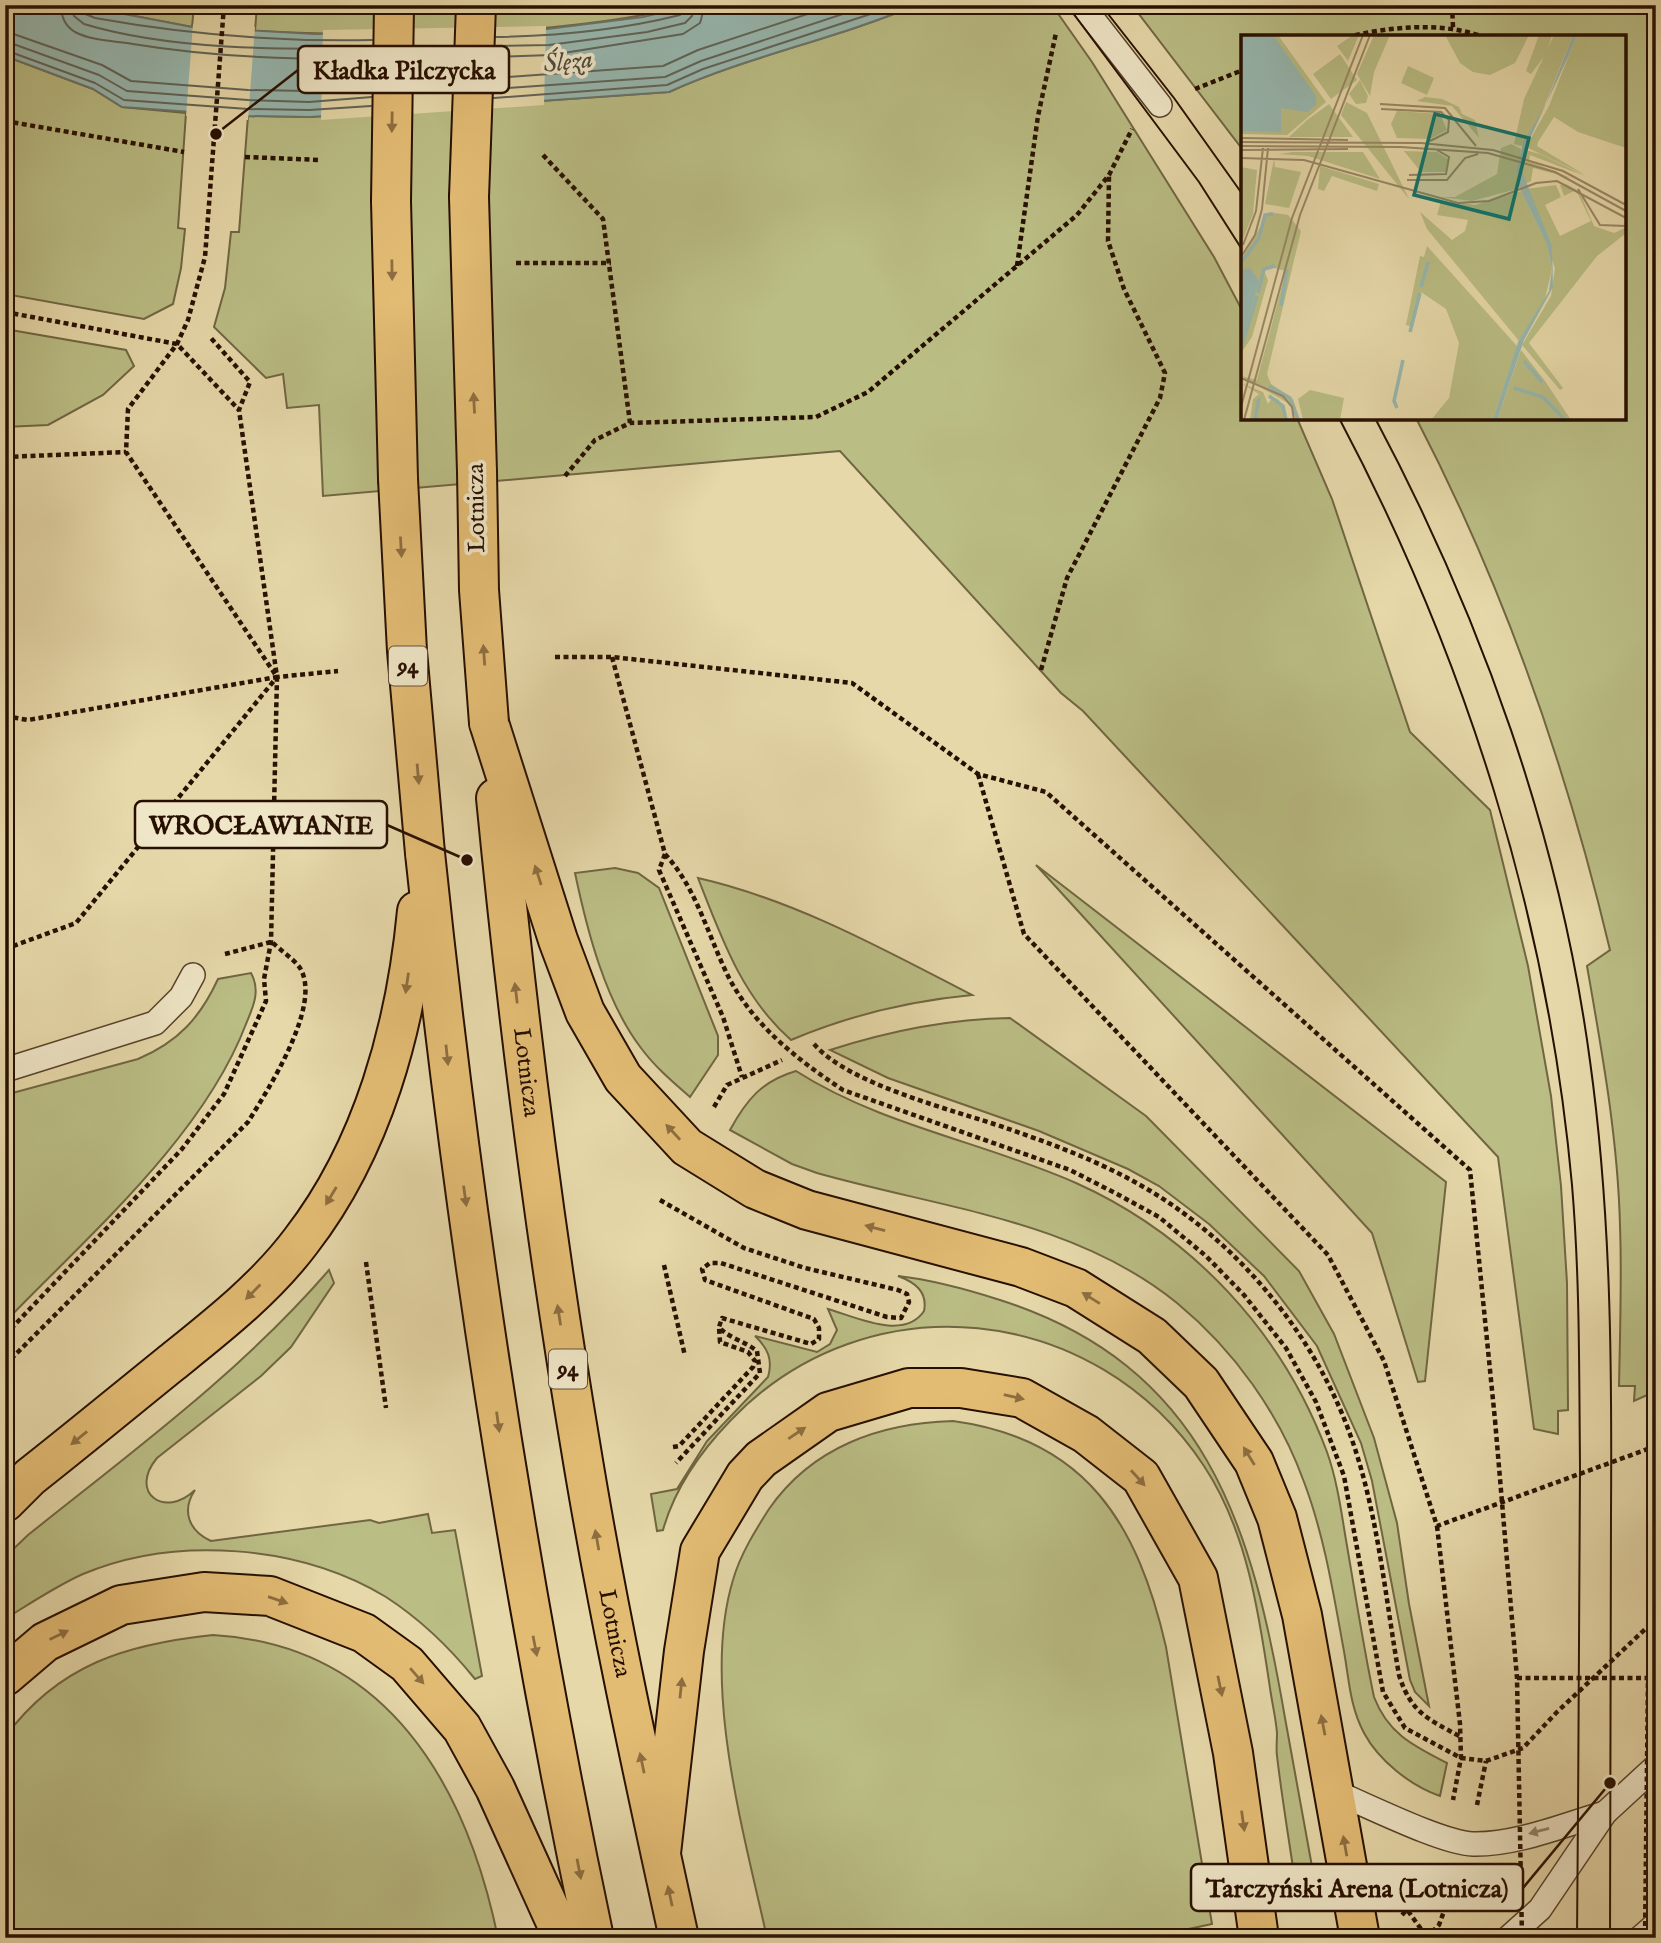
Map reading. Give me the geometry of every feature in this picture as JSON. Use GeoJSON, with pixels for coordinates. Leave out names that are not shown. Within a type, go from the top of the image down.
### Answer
{"type":"FeatureCollection","features":[{"type":"Feature","properties":{"kind":"main road","name":"94"},"geometry":{"type":"LineString","coordinates":[[394,5],[391,201],[398,479],[407,651],[424,878],[456,1129],[509,1498],[534,1646],[594,1938]]}},
{"type":"Feature","properties":{"kind":"main road","name":"Lotnicza"},"geometry":{"type":"LineString","coordinates":[[476,5],[469,197],[479,590],[488,723],[504,880],[555,1289],[576,1418],[609,1608],[679,1938]]}},
{"type":"Feature","properties":{"kind":"main road"},"geometry":{"type":"LineString","coordinates":[[488,723],[558,940],[585,1012],[623,1078],[687,1147],[755,1189],[807,1210],[1021,1267],[1076,1288],[1152,1336],[1201,1383],[1254,1462],[1278,1518],[1302,1615],[1360,1938]]}},
{"type":"Feature","properties":{"kind":"main road"},"geometry":{"type":"LineString","coordinates":[[5,1502],[30,1477],[229,1316],[300,1243],[327,1204],[377,1100],[404,1004],[424,878]]}},
{"type":"Feature","properties":{"kind":"main road"},"geometry":{"type":"LineString","coordinates":[[661,1853],[684,1651],[700,1551],[745,1476],[761,1459],[828,1412],[909,1388],[961,1388],[1022,1398],[1086,1434],[1141,1477],[1198,1578],[1233,1753],[1259,1938]]}},
{"type":"Feature","properties":{"kind":"main road"},"geometry":{"type":"LineString","coordinates":[[5,1676],[44,1642],[121,1605],[204,1592],[270,1596],[364,1633],[407,1664],[462,1728],[495,1788],[563,1938]]}},
{"type":"Feature","properties":{"kind":"lane"},"geometry":{"type":"LineString","coordinates":[[1082,5],[1160,105]]}},
{"type":"Feature","properties":{"kind":"lane"},"geometry":{"type":"LineString","coordinates":[[5,1070],[155,1023],[181,997],[192,975]]}},
{"type":"Feature","properties":{"kind":"lane"},"geometry":{"type":"LineString","coordinates":[[1508,1938],[1540,1909],[1605,1813],[1656,1766]]}},
{"type":"Feature","properties":{"kind":"lane"},"geometry":{"type":"LineString","coordinates":[[1335,1792],[1443,1837],[1469,1844],[1496,1843],[1605,1813]]}},
{"type":"Feature","properties":{"kind":"lane"},"geometry":{"type":"LineString","coordinates":[[1643,1938],[1656,1924]]}},
{"type":"Feature","properties":{"kind":"path"},"geometry":{"type":"LineString","coordinates":[[224,5],[207,231],[200,279],[188,320],[177,344],[128,409],[126,452],[277,677]]}},
{"type":"Feature","properties":{"kind":"path"},"geometry":{"type":"LineString","coordinates":[[1452,5],[1453,27]]}},
{"type":"Feature","properties":{"kind":"path"},"geometry":{"type":"LineString","coordinates":[[1017,267],[1038,116],[1058,27]]}},
{"type":"Feature","properties":{"kind":"path"},"geometry":{"type":"LineString","coordinates":[[1356,35],[1453,27],[1478,35]]}},
{"type":"Feature","properties":{"kind":"path"},"geometry":{"type":"LineString","coordinates":[[565,476],[595,440],[631,423],[816,417],[868,392],[1077,215],[1109,175],[1131,131],[1160,105],[1241,71]]}},
{"type":"Feature","properties":{"kind":"path"},"geometry":{"type":"LineString","coordinates":[[5,121],[184,152]]}},
{"type":"Feature","properties":{"kind":"path"},"geometry":{"type":"LineString","coordinates":[[543,155],[603,219],[631,423]]}},
{"type":"Feature","properties":{"kind":"path"},"geometry":{"type":"LineString","coordinates":[[245,157],[321,160]]}},
{"type":"Feature","properties":{"kind":"path"},"geometry":{"type":"LineString","coordinates":[[1041,670],[1067,578],[1160,398],[1165,373],[1124,289],[1108,241],[1109,175]]}},
{"type":"Feature","properties":{"kind":"path"},"geometry":{"type":"LineString","coordinates":[[534,262],[611,263]]}},
{"type":"Feature","properties":{"kind":"path"},"geometry":{"type":"LineString","coordinates":[[5,312],[177,344],[239,410]]}},
{"type":"Feature","properties":{"kind":"path"},"geometry":{"type":"LineString","coordinates":[[5,1335],[183,1149],[224,1094],[266,1001],[264,979],[271,942],[277,677],[239,410],[250,382],[210,337]]}},
{"type":"Feature","properties":{"kind":"path"},"geometry":{"type":"LineString","coordinates":[[5,457],[126,452]]}},
{"type":"Feature","properties":{"kind":"path"},"geometry":{"type":"LineString","coordinates":[[555,657],[612,657],[852,683],[978,774],[1046,792],[1470,1170],[1517,1678],[1522,1938]]}},
{"type":"Feature","properties":{"kind":"path"},"geometry":{"type":"LineString","coordinates":[[612,657],[665,854],[683,874],[730,979],[746,1004],[760,1024],[795,1054]]}},
{"type":"Feature","properties":{"kind":"path"},"geometry":{"type":"LineString","coordinates":[[5,716],[28,720],[277,677],[338,671]]}},
{"type":"Feature","properties":{"kind":"path"},"geometry":{"type":"LineString","coordinates":[[5,949],[76,923],[277,677]]}},
{"type":"Feature","properties":{"kind":"path"},"geometry":{"type":"LineString","coordinates":[[978,774],[1024,934],[1328,1255],[1384,1361],[1437,1526],[1460,1724],[1461,1758],[1452,1804]]}},
{"type":"Feature","properties":{"kind":"path"},"geometry":{"type":"LineString","coordinates":[[665,854],[660,870],[723,1017],[742,1077]]}},
{"type":"Feature","properties":{"kind":"path"},"geometry":{"type":"LineString","coordinates":[[5,1365],[248,1122],[277,1075],[299,1022],[305,993],[301,969],[271,942]]}},
{"type":"Feature","properties":{"kind":"path"},"geometry":{"type":"LineString","coordinates":[[712,1110],[727,1085],[782,1060]]}},
{"type":"Feature","properties":{"kind":"path"},"geometry":{"type":"LineString","coordinates":[[660,1200],[744,1248],[805,1268],[898,1290],[907,1294],[909,1302],[901,1318],[887,1317],[721,1263],[710,1262],[702,1269],[705,1280],[814,1319],[819,1328],[819,1339],[811,1344],[731,1318],[722,1318],[719,1326],[720,1342],[748,1352],[755,1361],[753,1367],[678,1446],[673,1447]]}},
{"type":"Feature","properties":{"kind":"path"},"geometry":{"type":"LineString","coordinates":[[366,1262],[386,1408]]}},
{"type":"Feature","properties":{"kind":"path"},"geometry":{"type":"LineString","coordinates":[[664,1265],[685,1356]]}},
{"type":"Feature","properties":{"kind":"path"},"geometry":{"type":"LineString","coordinates":[[676,1463],[760,1373],[761,1361],[757,1351],[746,1342],[722,1331],[719,1326]]}},
{"type":"Feature","properties":{"kind":"path"},"geometry":{"type":"LineString","coordinates":[[1437,1526],[1656,1446]]}},
{"type":"Feature","properties":{"kind":"path"},"geometry":{"type":"LineString","coordinates":[[1461,1758],[1486,1762],[1524,1748],[1557,1712],[1656,1619]]}},
{"type":"Feature","properties":{"kind":"path"},"geometry":{"type":"LineString","coordinates":[[1643,1938],[1648,1678],[1656,1644]]}},
{"type":"Feature","properties":{"kind":"path"},"geometry":{"type":"LineString","coordinates":[[1517,1678],[1648,1678]]}},
{"type":"Feature","properties":{"kind":"path"},"geometry":{"type":"LineString","coordinates":[[1396,1918],[1408,1911],[1423,1892],[1432,1874]]}},
{"type":"Feature","properties":{"kind":"path"},"geometry":{"type":"LineString","coordinates":[[1426,1938],[1438,1925],[1455,1880]]}},
{"type":"Feature","properties":{"kind":"path"},"geometry":{"type":"LineString","coordinates":[[1408,1911],[1421,1929]]}},
{"type":"Feature","properties":{"kind":"green space"},"geometry":{"type":"Polygon","coordinates":[[[77,5],[194,5],[192,27],[77,5]]]}},
{"type":"Feature","properties":{"kind":"green space"},"geometry":{"type":"Polygon","coordinates":[[[257,5],[693,5],[586,24],[531,29],[475,33],[364,34],[255,31],[257,5]]]}},
{"type":"Feature","properties":{"kind":"green space"},"geometry":{"type":"Polygon","coordinates":[[[916,5],[1031,5],[1034,8],[1052,5],[1092,62],[1214,257],[1241,308],[1241,420],[1298,420],[1332,499],[1410,732],[1490,810],[1528,966],[1551,1096],[1561,1186],[1567,1283],[1568,1410],[1558,1411],[1558,1434],[1534,1429],[1498,1157],[1083,711],[1061,693],[840,451],[323,496],[319,405],[287,408],[283,374],[266,378],[214,327],[225,288],[231,232],[239,232],[248,116],[310,117],[669,92],[730,68],[916,5]]]}},
{"type":"Feature","properties":{"kind":"green space"},"geometry":{"type":"Polygon","coordinates":[[[1132,5],[1656,5],[1656,1391],[1634,1401],[1635,1386],[1619,1386],[1619,1193],[1608,1096],[1587,966],[1610,950],[1574,813],[1530,678],[1477,546],[1417,420],[1626,420],[1626,35],[1241,35],[1241,147],[1132,5]]]}},
{"type":"Feature","properties":{"kind":"green space"},"geometry":{"type":"Polygon","coordinates":[[[5,56],[93,89],[122,107],[186,113],[178,228],[185,229],[181,268],[173,304],[144,319],[5,294],[5,56]]]}},
{"type":"Feature","properties":{"kind":"green space"},"geometry":{"type":"Polygon","coordinates":[[[5,329],[126,350],[134,366],[103,395],[48,425],[5,427],[5,329]]]}},
{"type":"Feature","properties":{"kind":"green space"},"geometry":{"type":"Polygon","coordinates":[[[1036,865],[1446,1182],[1425,1381],[1418,1382],[1372,1233],[1036,865]]]}},
{"type":"Feature","properties":{"kind":"green space"},"geometry":{"type":"Polygon","coordinates":[[[615,868],[638,873],[659,888],[718,1036],[718,1055],[690,1097],[658,1068],[628,1029],[599,964],[575,873],[615,868]]]}},
{"type":"Feature","properties":{"kind":"green space"},"geometry":{"type":"Polygon","coordinates":[[[698,878],[734,887],[804,913],[873,944],[972,995],[880,1010],[791,1040],[759,1005],[746,985],[725,944],[698,878]]]}},
{"type":"Feature","properties":{"kind":"green space"},"geometry":{"type":"Polygon","coordinates":[[[251,973],[256,993],[251,1011],[227,1066],[202,1106],[141,1183],[5,1322],[5,1095],[138,1059],[165,1045],[186,1027],[204,1006],[218,979],[251,973]]]}},
{"type":"Feature","properties":{"kind":"green space"},"geometry":{"type":"Polygon","coordinates":[[[1010,1018],[1146,1116],[1299,1271],[1334,1334],[1374,1438],[1397,1523],[1409,1604],[1429,1706],[1415,1692],[1410,1680],[1372,1481],[1361,1443],[1317,1346],[1264,1276],[1209,1224],[1159,1186],[1128,1169],[1039,1131],[888,1078],[830,1050],[918,1027],[1010,1018]]]}},
{"type":"Feature","properties":{"kind":"green space"},"geometry":{"type":"Polygon","coordinates":[[[796,1071],[829,1090],[898,1120],[1076,1183],[1158,1230],[1229,1292],[1259,1328],[1286,1367],[1327,1452],[1338,1495],[1374,1697],[1395,1730],[1413,1744],[1447,1763],[1440,1796],[1418,1786],[1387,1763],[1364,1733],[1352,1701],[1327,1563],[1304,1482],[1294,1456],[1268,1407],[1236,1362],[1198,1321],[1177,1303],[1137,1275],[1095,1253],[1005,1220],[817,1173],[792,1164],[730,1130],[749,1100],[774,1080],[796,1071]]]}},
{"type":"Feature","properties":{"kind":"green space"},"geometry":{"type":"Polygon","coordinates":[[[329,1270],[334,1283],[291,1347],[261,1376],[157,1458],[146,1482],[148,1491],[162,1502],[172,1502],[195,1490],[188,1505],[190,1520],[197,1532],[211,1541],[370,1520],[379,1523],[428,1514],[432,1533],[455,1530],[482,1676],[475,1679],[434,1635],[411,1615],[386,1597],[352,1579],[315,1566],[237,1551],[197,1550],[157,1554],[119,1562],[73,1579],[5,1619],[5,1557],[28,1535],[223,1377],[260,1343],[329,1270]]]}},
{"type":"Feature","properties":{"kind":"green space"},"geometry":{"type":"Polygon","coordinates":[[[898,1276],[937,1282],[1000,1300],[1070,1329],[1127,1366],[1172,1410],[1207,1461],[1235,1518],[1256,1581],[1272,1647],[1319,1905],[1299,1908],[1279,1775],[1276,1722],[1256,1602],[1231,1518],[1204,1466],[1158,1411],[1104,1370],[1043,1342],[978,1328],[912,1329],[847,1344],[786,1374],[731,1420],[690,1470],[674,1499],[663,1530],[657,1531],[651,1494],[677,1489],[707,1441],[768,1377],[768,1355],[755,1336],[817,1352],[830,1344],[837,1330],[828,1309],[892,1326],[915,1320],[924,1311],[924,1298],[914,1284],[898,1276]]]}},
{"type":"Feature","properties":{"kind":"green space"},"geometry":{"type":"Polygon","coordinates":[[[953,1421],[999,1431],[1039,1447],[1072,1468],[1099,1495],[1122,1527],[1140,1563],[1166,1647],[1212,1924],[1189,1929],[1184,1938],[767,1938],[729,1759],[724,1712],[724,1621],[736,1571],[748,1543],[769,1509],[806,1469],[827,1454],[874,1433],[953,1421]]]}},
{"type":"Feature","properties":{"kind":"green space"},"geometry":{"type":"Polygon","coordinates":[[[213,1635],[274,1645],[326,1665],[371,1694],[408,1732],[439,1777],[464,1827],[484,1881],[498,1938],[5,1938],[5,1737],[48,1692],[97,1662],[152,1644],[213,1635]]]}},
{"type":"Feature","properties":{"kind":"water","name":"Ślęza"},"geometry":{"type":"Polygon","coordinates":[[[5,5],[77,5],[192,27],[315,34],[547,29],[643,17],[693,5],[916,5],[855,28],[730,68],[669,92],[310,117],[248,116],[122,107],[93,89],[5,56],[5,5]]]}},
{"type":"Feature","properties":{"kind":"pier"},"geometry":{"type":"Polygon","coordinates":[[[193,24],[255,27],[248,120],[186,116],[193,24]]]}},
{"type":"Feature","properties":{"kind":"pier"},"geometry":{"type":"Polygon","coordinates":[[[546,26],[544,105],[321,120],[323,30],[546,26]]]}},
{"type":"Feature","properties":{"kind":"tram line"},"geometry":{"type":"LineString","coordinates":[[1067,5],[1199,182],[1241,248]]}},
{"type":"Feature","properties":{"kind":"tram line"},"geometry":{"type":"LineString","coordinates":[[1101,5],[1174,98],[1241,192]]}},
{"type":"Feature","properties":{"kind":"tram line"},"geometry":{"type":"LineString","coordinates":[[1340,420],[1384,508],[1425,601],[1462,695],[1494,790],[1521,887],[1543,986],[1560,1085],[1572,1185],[1579,1326],[1577,1938]]}},
{"type":"Feature","properties":{"kind":"tram line"},"geometry":{"type":"LineString","coordinates":[[1376,420],[1449,571],[1511,730],[1559,894],[1590,1061],[1602,1174],[1610,1344],[1610,1938]]}},
{"type":"Feature","properties":{"kind":"place","name":"Kładka Pilczycka"},"geometry":{"type":"Point","coordinates":[216,134]}},
{"type":"Feature","properties":{"kind":"place","name":"WROCŁAWIANIE"},"geometry":{"type":"Point","coordinates":[467,860]}},
{"type":"Feature","properties":{"kind":"place","name":"Tarczyński Arena (Lotnicza)"},"geometry":{"type":"Point","coordinates":[1610,1783]}}]}
